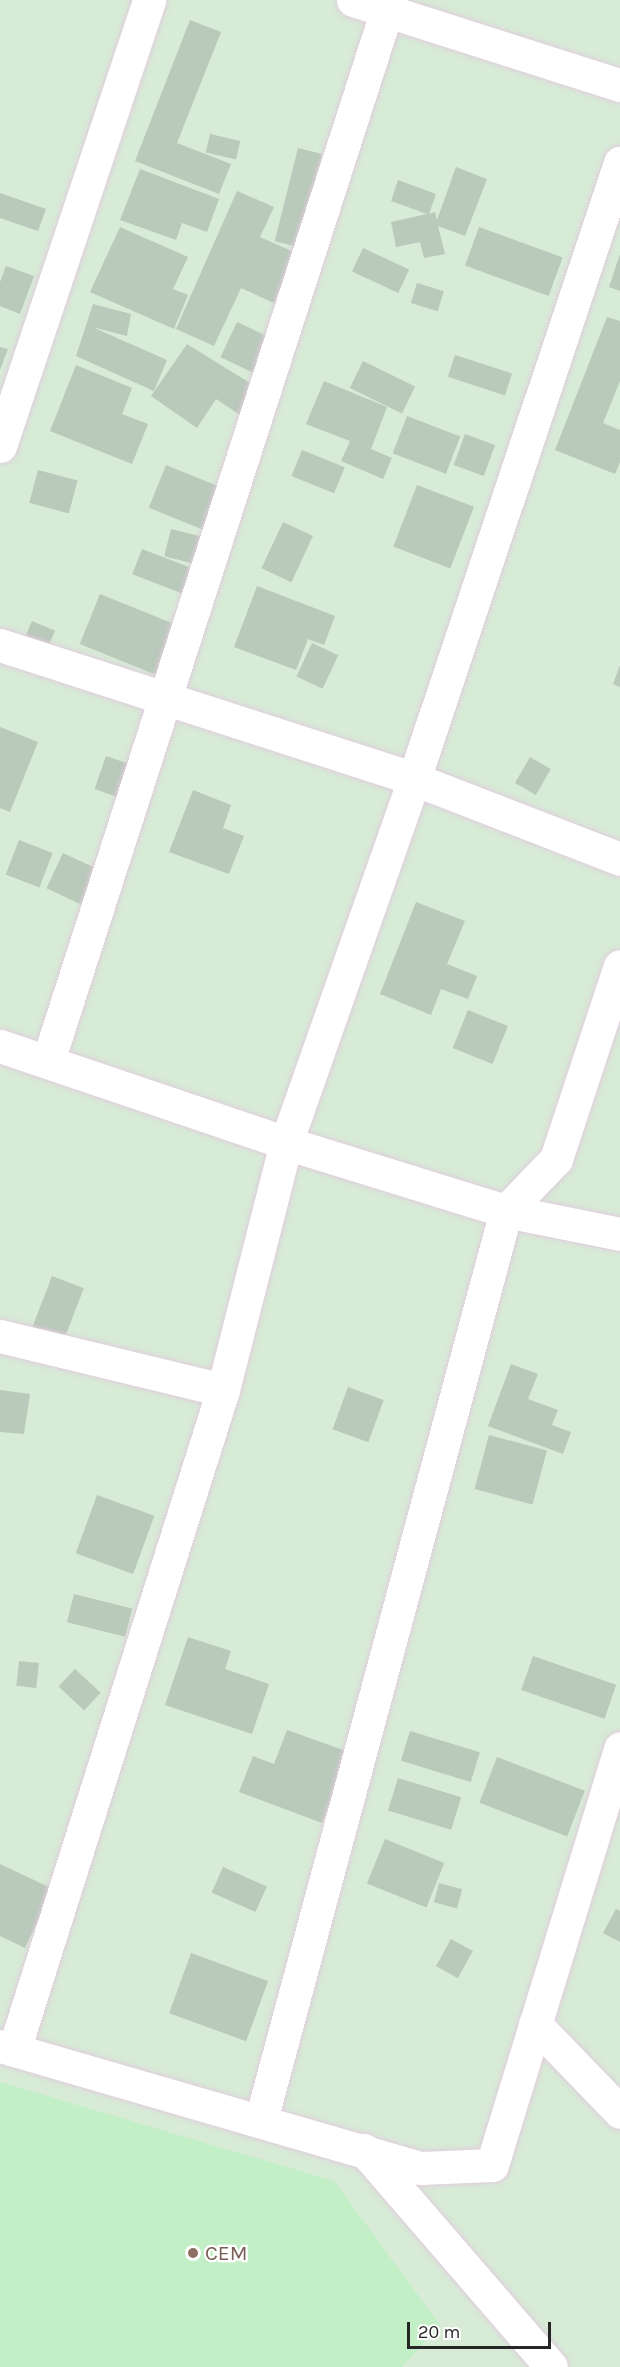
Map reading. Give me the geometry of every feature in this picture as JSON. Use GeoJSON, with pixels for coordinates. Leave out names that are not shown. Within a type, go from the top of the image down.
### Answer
{"type":"FeatureCollection","features":[{"type":"Feature","properties":{"kind":"street"},"geometry":{"type":"LineString","coordinates":[[0,446],[149,0]]}},
{"type":"Feature","properties":{"kind":"street"},"geometry":{"type":"LineString","coordinates":[[353,0],[388,5],[620,85]]}},
{"type":"Feature","properties":{"kind":"street"},"geometry":{"type":"LineString","coordinates":[[48,1061],[388,5]]}},
{"type":"Feature","properties":{"kind":"street"},"geometry":{"type":"LineString","coordinates":[[620,163],[414,779],[286,1143],[223,1390],[7,2048],[421,2168],[492,2165],[620,1748]]}},
{"type":"Feature","properties":{"kind":"street"},"geometry":{"type":"LineString","coordinates":[[0,645],[414,779],[620,859]]}},
{"type":"Feature","properties":{"kind":"street"},"geometry":{"type":"LineString","coordinates":[[261,2120],[506,1210],[556,1159],[620,966]]}},
{"type":"Feature","properties":{"kind":"street"},"geometry":{"type":"LineString","coordinates":[[0,1047],[48,1061],[286,1143],[506,1210],[620,1234]]}},
{"type":"Feature","properties":{"kind":"street"},"geometry":{"type":"LineString","coordinates":[[0,1336],[223,1390]]}},
{"type":"Feature","properties":{"kind":"street"},"geometry":{"type":"LineString","coordinates":[[535,2024],[620,2112]]}},
{"type":"Feature","properties":{"kind":"street"},"geometry":{"type":"LineString","coordinates":[[364,2150],[550,2367]]}},
{"type":"Feature","properties":{"kind":"shaded area","name":"CEM"},"geometry":{"type":"Polygon","coordinates":[[[0,2082],[334,2181],[440,2325],[402,2367],[0,2367],[0,2082]]]}},
{"type":"Feature","properties":{"kind":"building"},"geometry":{"type":"Polygon","coordinates":[[[190,20],[221,32],[177,143],[231,164],[219,194],[135,161],[190,20]]]}},
{"type":"Feature","properties":{"kind":"building"},"geometry":{"type":"Polygon","coordinates":[[[210,134],[240,141],[236,159],[206,153],[210,134]]]}},
{"type":"Feature","properties":{"kind":"building"},"geometry":{"type":"Polygon","coordinates":[[[298,148],[322,154],[299,247],[275,241],[298,148]]]}},
{"type":"Feature","properties":{"kind":"building"},"geometry":{"type":"Polygon","coordinates":[[[456,167],[487,179],[465,236],[438,226],[445,254],[424,258],[420,242],[396,247],[391,222],[427,214],[391,201],[398,180],[436,194],[429,214],[435,212],[437,220],[456,167]]]}},
{"type":"Feature","properties":{"kind":"building"},"geometry":{"type":"Polygon","coordinates":[[[140,169],[219,199],[207,232],[182,223],[176,240],[120,220],[140,169]]]}},
{"type":"Feature","properties":{"kind":"building"},"geometry":{"type":"Polygon","coordinates":[[[237,191],[274,207],[260,237],[296,253],[274,303],[241,288],[214,346],[176,329],[237,191]]]}},
{"type":"Feature","properties":{"kind":"building"},"geometry":{"type":"Polygon","coordinates":[[[0,193],[46,209],[38,231],[0,218],[0,193]]]}},
{"type":"Feature","properties":{"kind":"building"},"geometry":{"type":"Polygon","coordinates":[[[120,227],[188,257],[173,289],[188,295],[174,329],[90,292],[120,227]]]}},
{"type":"Feature","properties":{"kind":"building"},"geometry":{"type":"Polygon","coordinates":[[[479,227],[563,257],[549,296],[465,266],[479,227]]]}},
{"type":"Feature","properties":{"kind":"building"},"geometry":{"type":"Polygon","coordinates":[[[363,248],[409,270],[398,293],[352,272],[363,248]]]}},
{"type":"Feature","properties":{"kind":"building"},"geometry":{"type":"Polygon","coordinates":[[[620,254],[620,291],[609,287],[620,254]]]}},
{"type":"Feature","properties":{"kind":"building"},"geometry":{"type":"Polygon","coordinates":[[[6,266],[34,276],[20,314],[0,306],[0,282],[6,266]]]}},
{"type":"Feature","properties":{"kind":"building"},"geometry":{"type":"Polygon","coordinates":[[[417,283],[444,291],[438,311],[411,303],[417,283]]]}},
{"type":"Feature","properties":{"kind":"building"},"geometry":{"type":"Polygon","coordinates":[[[93,304],[131,314],[127,336],[92,327],[167,360],[154,391],[76,356],[93,304]]]}},
{"type":"Feature","properties":{"kind":"building"},"geometry":{"type":"Polygon","coordinates":[[[607,317],[620,321],[620,381],[603,423],[620,430],[620,462],[615,474],[555,450],[607,317]]]}},
{"type":"Feature","properties":{"kind":"building"},"geometry":{"type":"Polygon","coordinates":[[[237,322],[273,339],[257,374],[221,357],[237,322]]]}},
{"type":"Feature","properties":{"kind":"building"},"geometry":{"type":"Polygon","coordinates":[[[187,344],[258,388],[240,415],[216,399],[197,428],[151,396],[187,344]]]}},
{"type":"Feature","properties":{"kind":"building"},"geometry":{"type":"Polygon","coordinates":[[[0,347],[8,349],[0,370],[0,347]]]}},
{"type":"Feature","properties":{"kind":"building"},"geometry":{"type":"Polygon","coordinates":[[[455,355],[512,374],[505,395],[448,377],[455,355]]]}},
{"type":"Feature","properties":{"kind":"building"},"geometry":{"type":"Polygon","coordinates":[[[363,361],[415,386],[402,413],[350,388],[363,361]]]}},
{"type":"Feature","properties":{"kind":"building"},"geometry":{"type":"Polygon","coordinates":[[[76,365],[132,388],[122,414],[148,424],[132,464],[50,431],[76,365]]]}},
{"type":"Feature","properties":{"kind":"building"},"geometry":{"type":"Polygon","coordinates":[[[324,381],[387,407],[371,449],[392,458],[383,479],[341,461],[350,441],[306,424],[324,381]]]}},
{"type":"Feature","properties":{"kind":"building"},"geometry":{"type":"Polygon","coordinates":[[[407,416],[460,436],[446,474],[393,453],[407,416]]]}},
{"type":"Feature","properties":{"kind":"building"},"geometry":{"type":"Polygon","coordinates":[[[465,434],[495,445],[484,476],[454,465],[465,434]]]}},
{"type":"Feature","properties":{"kind":"building"},"geometry":{"type":"Polygon","coordinates":[[[302,450],[345,467],[334,493],[292,476],[302,450]]]}},
{"type":"Feature","properties":{"kind":"building"},"geometry":{"type":"Polygon","coordinates":[[[166,465],[220,487],[203,529],[149,508],[166,465]]]}},
{"type":"Feature","properties":{"kind":"building"},"geometry":{"type":"Polygon","coordinates":[[[38,470],[78,481],[69,513],[29,503],[38,470]]]}},
{"type":"Feature","properties":{"kind":"building"},"geometry":{"type":"Polygon","coordinates":[[[417,485],[474,507],[450,568],[393,547],[417,485]]]}},
{"type":"Feature","properties":{"kind":"building"},"geometry":{"type":"Polygon","coordinates":[[[283,522],[313,536],[291,582],[261,568],[283,522]]]}},
{"type":"Feature","properties":{"kind":"building"},"geometry":{"type":"Polygon","coordinates":[[[171,529],[204,537],[197,564],[164,556],[171,529]]]}},
{"type":"Feature","properties":{"kind":"building"},"geometry":{"type":"Polygon","coordinates":[[[142,549],[200,571],[190,596],[132,574],[142,549]]]}},
{"type":"Feature","properties":{"kind":"building"},"geometry":{"type":"Polygon","coordinates":[[[257,586],[335,616],[324,645],[308,639],[296,670],[234,647],[257,586]]]}},
{"type":"Feature","properties":{"kind":"building"},"geometry":{"type":"Polygon","coordinates":[[[100,594],[182,627],[161,677],[80,644],[100,594]]]}},
{"type":"Feature","properties":{"kind":"building"},"geometry":{"type":"Polygon","coordinates":[[[32,621],[55,631],[41,665],[18,655],[32,621]]]}},
{"type":"Feature","properties":{"kind":"building"},"geometry":{"type":"Polygon","coordinates":[[[312,643],[338,655],[323,689],[296,677],[312,643]]]}},
{"type":"Feature","properties":{"kind":"building"},"geometry":{"type":"Polygon","coordinates":[[[620,665],[620,687],[613,684],[620,665]]]}},
{"type":"Feature","properties":{"kind":"building"},"geometry":{"type":"Polygon","coordinates":[[[0,727],[38,742],[10,812],[0,808],[0,727]]]}},
{"type":"Feature","properties":{"kind":"building"},"geometry":{"type":"Polygon","coordinates":[[[106,756],[132,765],[121,798],[95,789],[106,756]]]}},
{"type":"Feature","properties":{"kind":"building"},"geometry":{"type":"Polygon","coordinates":[[[530,757],[551,769],[536,795],[515,783],[530,757]]]}},
{"type":"Feature","properties":{"kind":"building"},"geometry":{"type":"Polygon","coordinates":[[[193,790],[231,805],[223,828],[244,836],[229,874],[169,852],[193,790]]]}},
{"type":"Feature","properties":{"kind":"building"},"geometry":{"type":"Polygon","coordinates":[[[19,840],[53,853],[39,887],[6,875],[19,840]]]}},
{"type":"Feature","properties":{"kind":"building"},"geometry":{"type":"Polygon","coordinates":[[[63,853],[106,873],[89,908],[47,888],[63,853]]]}},
{"type":"Feature","properties":{"kind":"building"},"geometry":{"type":"Polygon","coordinates":[[[416,902],[465,921],[447,964],[477,976],[468,999],[441,989],[431,1015],[380,994],[416,902]]]}},
{"type":"Feature","properties":{"kind":"building"},"geometry":{"type":"Polygon","coordinates":[[[468,1010],[508,1026],[493,1064],[453,1048],[468,1010]]]}},
{"type":"Feature","properties":{"kind":"building"},"geometry":{"type":"Polygon","coordinates":[[[52,1276],[84,1288],[63,1341],[32,1329],[52,1276]]]}},
{"type":"Feature","properties":{"kind":"building"},"geometry":{"type":"Polygon","coordinates":[[[511,1364],[538,1374],[528,1399],[558,1410],[552,1425],[571,1432],[563,1454],[488,1426],[511,1364]]]}},
{"type":"Feature","properties":{"kind":"building"},"geometry":{"type":"Polygon","coordinates":[[[348,1387],[384,1400],[368,1442],[333,1429],[348,1387]]]}},
{"type":"Feature","properties":{"kind":"building"},"geometry":{"type":"Polygon","coordinates":[[[0,1390],[30,1394],[24,1434],[0,1432],[0,1390]]]}},
{"type":"Feature","properties":{"kind":"building"},"geometry":{"type":"Polygon","coordinates":[[[489,1435],[547,1451],[532,1505],[475,1489],[489,1435]]]}},
{"type":"Feature","properties":{"kind":"building"},"geometry":{"type":"Polygon","coordinates":[[[97,1495],[154,1516],[133,1574],[76,1553],[97,1495]]]}},
{"type":"Feature","properties":{"kind":"building"},"geometry":{"type":"Polygon","coordinates":[[[74,1594],[132,1609],[125,1637],[67,1622],[74,1594]]]}},
{"type":"Feature","properties":{"kind":"building"},"geometry":{"type":"Polygon","coordinates":[[[188,1637],[231,1651],[225,1669],[269,1684],[252,1734],[165,1705],[188,1637]]]}},
{"type":"Feature","properties":{"kind":"building"},"geometry":{"type":"Polygon","coordinates":[[[533,1656],[616,1685],[604,1719],[521,1690],[533,1656]]]}},
{"type":"Feature","properties":{"kind":"building"},"geometry":{"type":"Polygon","coordinates":[[[19,1661],[39,1663],[36,1688],[16,1686],[19,1661]]]}},
{"type":"Feature","properties":{"kind":"building"},"geometry":{"type":"Polygon","coordinates":[[[75,1669],[101,1693],[84,1710],[59,1687],[75,1669]]]}},
{"type":"Feature","properties":{"kind":"building"},"geometry":{"type":"Polygon","coordinates":[[[287,1730],[349,1752],[322,1823],[239,1792],[253,1756],[274,1764],[287,1730]]]}},
{"type":"Feature","properties":{"kind":"building"},"geometry":{"type":"Polygon","coordinates":[[[410,1731],[480,1752],[471,1782],[401,1761],[410,1731]]]}},
{"type":"Feature","properties":{"kind":"building"},"geometry":{"type":"Polygon","coordinates":[[[497,1757],[585,1791],[567,1836],[479,1803],[497,1757]]]}},
{"type":"Feature","properties":{"kind":"building"},"geometry":{"type":"Polygon","coordinates":[[[398,1778],[461,1797],[451,1830],[388,1811],[398,1778]]]}},
{"type":"Feature","properties":{"kind":"building"},"geometry":{"type":"Polygon","coordinates":[[[385,1839],[444,1863],[426,1907],[367,1884],[385,1839]]]}},
{"type":"Feature","properties":{"kind":"building"},"geometry":{"type":"Polygon","coordinates":[[[0,1864],[53,1889],[25,1948],[0,1936],[0,1864]]]}},
{"type":"Feature","properties":{"kind":"building"},"geometry":{"type":"Polygon","coordinates":[[[223,1867],[267,1887],[255,1912],[212,1893],[223,1867]]]}},
{"type":"Feature","properties":{"kind":"building"},"geometry":{"type":"Polygon","coordinates":[[[439,1883],[462,1889],[457,1909],[434,1902],[439,1883]]]}},
{"type":"Feature","properties":{"kind":"building"},"geometry":{"type":"Polygon","coordinates":[[[616,1909],[620,1911],[620,1942],[603,1933],[616,1909]]]}},
{"type":"Feature","properties":{"kind":"building"},"geometry":{"type":"Polygon","coordinates":[[[451,1939],[473,1951],[458,1978],[436,1966],[451,1939]]]}},
{"type":"Feature","properties":{"kind":"building"},"geometry":{"type":"Polygon","coordinates":[[[191,1953],[268,1981],[246,2041],[169,2013],[191,1953]]]}},
{"type":"Feature","properties":{"kind":"place","name":"CEM"},"geometry":{"type":"Point","coordinates":[193,2253]}}]}
